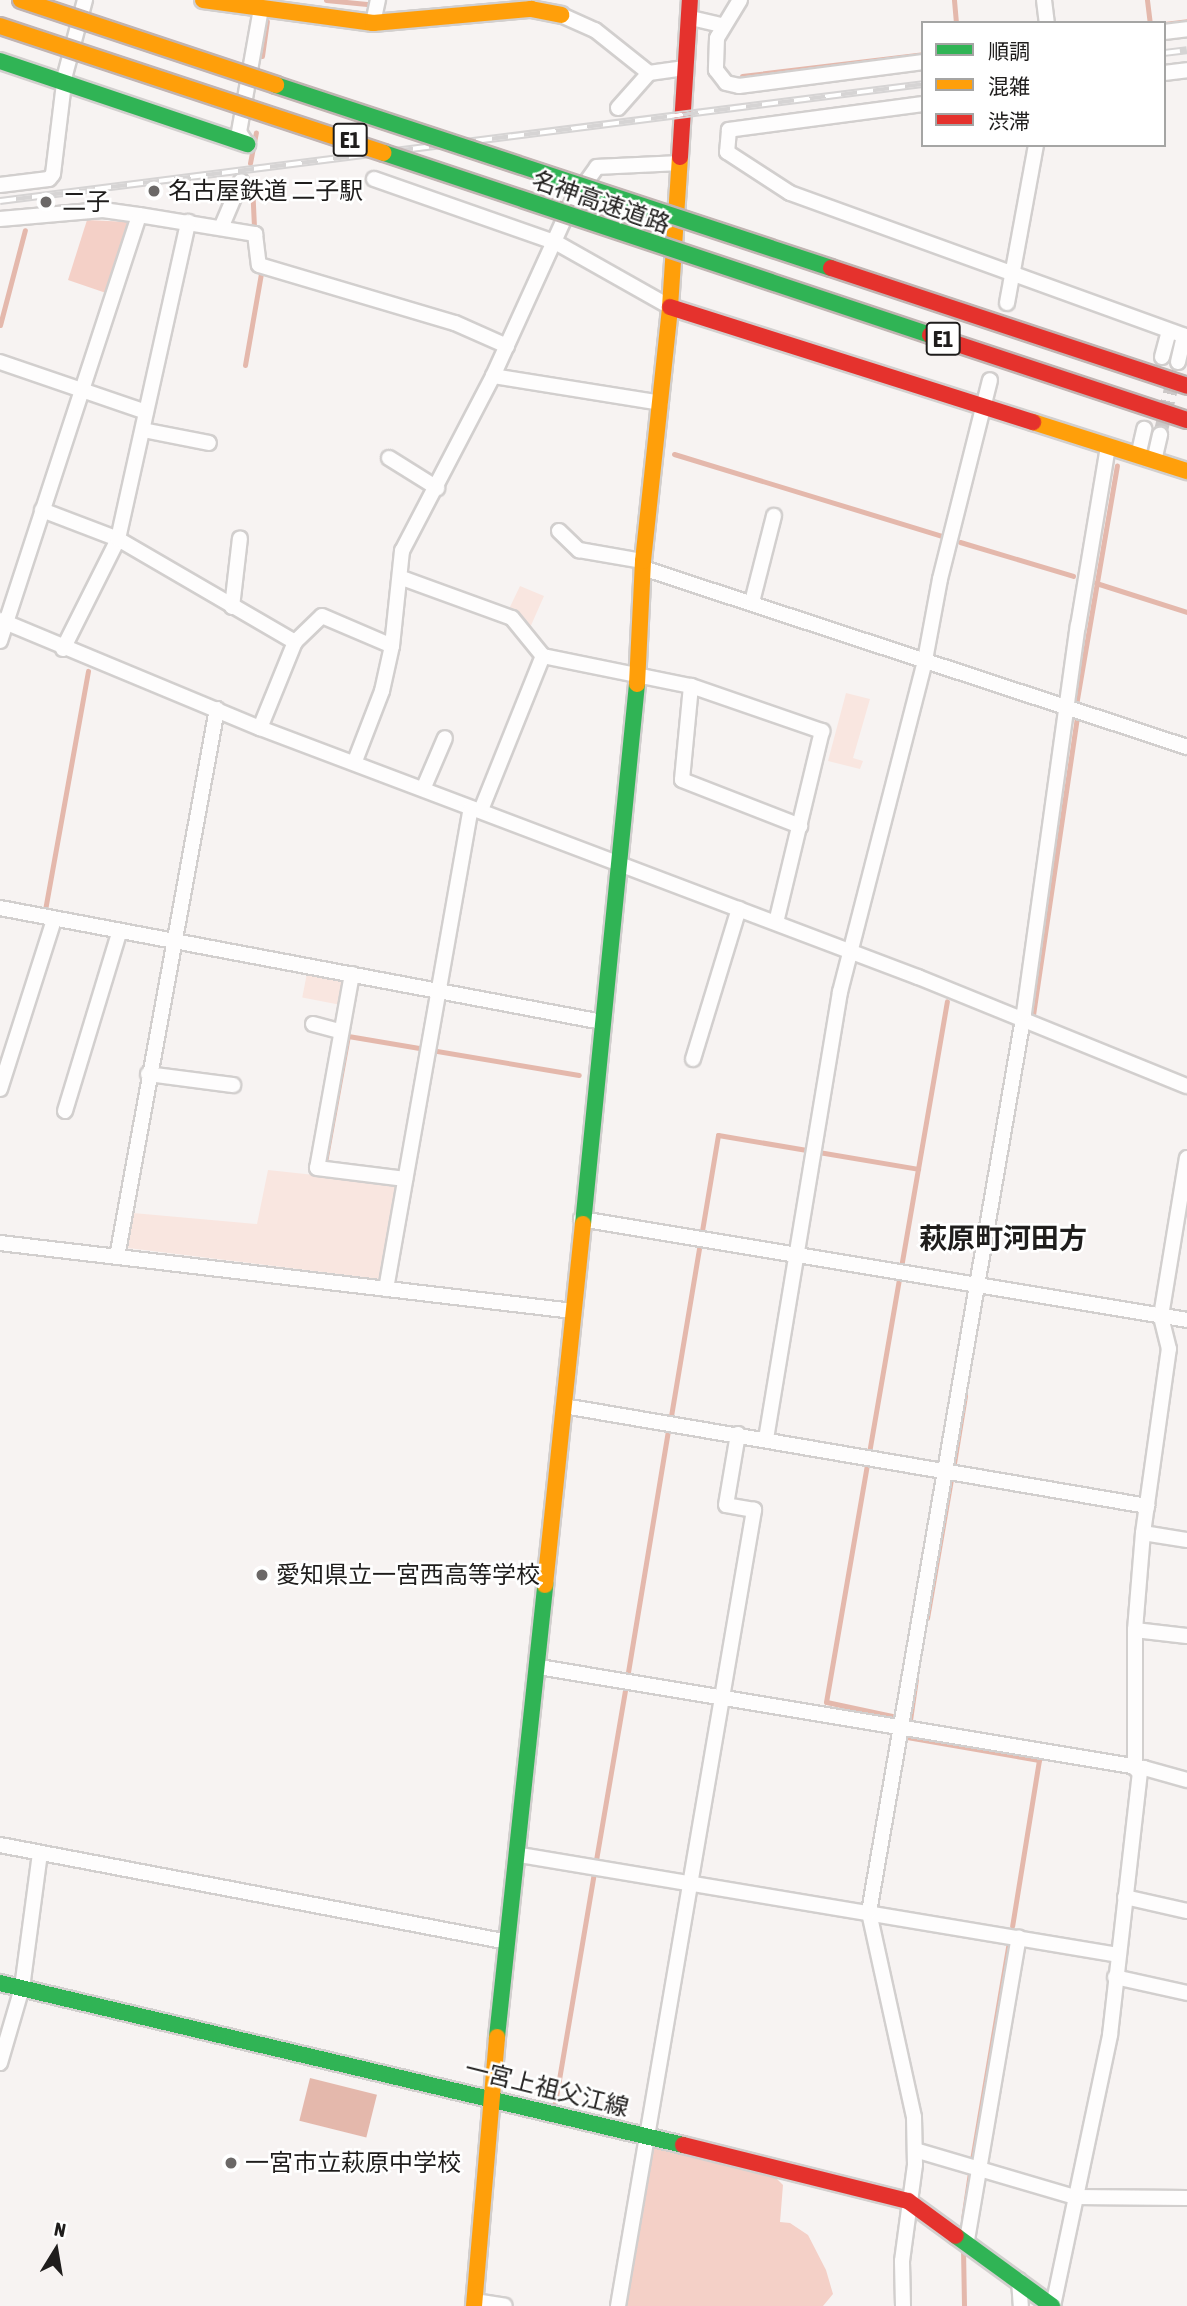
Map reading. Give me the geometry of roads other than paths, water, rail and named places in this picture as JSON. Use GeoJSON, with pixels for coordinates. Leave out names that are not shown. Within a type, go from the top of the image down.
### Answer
{"type":"FeatureCollection","features":[{"type":"Feature","properties":{"kind":"main road","name":"名神高速道路"},"geometry":{"type":"LineString","coordinates":[[21,0],[1187,386]]}},
{"type":"Feature","properties":{"kind":"main road"},"geometry":{"type":"LineString","coordinates":[[203,0],[373,23],[531,9],[561,15]]}},
{"type":"Feature","properties":{"kind":"main road"},"geometry":{"type":"LineString","coordinates":[[474,2303],[491,2097],[520,1855],[581,1219],[621,864],[639,673],[644,565],[670,307],[691,0]]}},
{"type":"Feature","properties":{"kind":"main road","name":"名神高速道路"},"geometry":{"type":"LineString","coordinates":[[0,26],[1187,420]]}},
{"type":"Feature","properties":{"kind":"main road"},"geometry":{"type":"LineString","coordinates":[[0,61],[247,144]]}},
{"type":"Feature","properties":{"kind":"main road"},"geometry":{"type":"LineString","coordinates":[[670,307],[984,409],[1187,471]]}},
{"type":"Feature","properties":{"kind":"main road","name":"一宮上祖父江線"},"geometry":{"type":"LineString","coordinates":[[0,1983],[491,2097],[908,2201],[967,2240],[1052,2306]]}},
{"type":"Feature","properties":{"kind":"street"},"geometry":{"type":"LineString","coordinates":[[0,185],[49,179],[54,174],[67,83],[65,75],[85,0]]}},
{"type":"Feature","properties":{"kind":"street"},"geometry":{"type":"LineString","coordinates":[[373,23],[377,0]]}},
{"type":"Feature","properties":{"kind":"street"},"geometry":{"type":"LineString","coordinates":[[740,0],[722,25],[714,54],[716,70],[726,83],[739,86],[921,62]]}},
{"type":"Feature","properties":{"kind":"street"},"geometry":{"type":"LineString","coordinates":[[1044,0],[1047,21]]}},
{"type":"Feature","properties":{"kind":"street"},"geometry":{"type":"LineString","coordinates":[[247,144],[239,132],[261,8]]}},
{"type":"Feature","properties":{"kind":"street"},"geometry":{"type":"LineString","coordinates":[[561,15],[595,30],[649,73]]}},
{"type":"Feature","properties":{"kind":"street"},"geometry":{"type":"LineString","coordinates":[[691,18],[722,25]]}},
{"type":"Feature","properties":{"kind":"street"},"geometry":{"type":"LineString","coordinates":[[1166,32],[1187,29]]}},
{"type":"Feature","properties":{"kind":"street"},"geometry":{"type":"LineString","coordinates":[[618,108],[649,73],[685,68]]}},
{"type":"Feature","properties":{"kind":"street"},"geometry":{"type":"LineString","coordinates":[[1166,73],[1187,70]]}},
{"type":"Feature","properties":{"kind":"street"},"geometry":{"type":"LineString","coordinates":[[921,104],[729,130],[727,152],[790,193],[1186,337],[1178,362]]}},
{"type":"Feature","properties":{"kind":"street"},"geometry":{"type":"LineString","coordinates":[[1007,303],[1036,147]]}},
{"type":"Feature","properties":{"kind":"street"},"geometry":{"type":"LineString","coordinates":[[355,761],[382,691],[402,578],[402,551],[493,376],[557,243],[572,202],[597,167],[679,163]]}},
{"type":"Feature","properties":{"kind":"street"},"geometry":{"type":"LineString","coordinates":[[374,179],[557,243],[670,307]]}},
{"type":"Feature","properties":{"kind":"street"},"geometry":{"type":"LineString","coordinates":[[221,228],[241,181]]}},
{"type":"Feature","properties":{"kind":"street"},"geometry":{"type":"LineString","coordinates":[[0,219],[103,210],[255,234],[259,265],[454,323],[507,346]]}},
{"type":"Feature","properties":{"kind":"street"},"geometry":{"type":"LineString","coordinates":[[0,640],[3,621],[139,215]]}},
{"type":"Feature","properties":{"kind":"street"},"geometry":{"type":"LineString","coordinates":[[63,649],[118,539],[188,222]]}},
{"type":"Feature","properties":{"kind":"street"},"geometry":{"type":"LineString","coordinates":[[1162,357],[1169,331]]}},
{"type":"Feature","properties":{"kind":"street"},"geometry":{"type":"LineString","coordinates":[[0,362],[146,412]]}},
{"type":"Feature","properties":{"kind":"street"},"geometry":{"type":"LineString","coordinates":[[493,376],[661,403]]}},
{"type":"Feature","properties":{"kind":"street"},"geometry":{"type":"LineString","coordinates":[[766,1439],[840,992],[852,954],[925,660],[940,579],[990,380]]}},
{"type":"Feature","properties":{"kind":"street"},"geometry":{"type":"LineString","coordinates":[[1138,456],[1144,429]]}},
{"type":"Feature","properties":{"kind":"street"},"geometry":{"type":"LineString","coordinates":[[143,430],[209,443]]}},
{"type":"Feature","properties":{"kind":"street"},"geometry":{"type":"LineString","coordinates":[[1154,461],[1160,435]]}},
{"type":"Feature","properties":{"kind":"street"},"geometry":{"type":"LineString","coordinates":[[903,2306],[901,2260],[915,2150],[914,2117],[869,1912],[1021,1021],[1069,713],[1066,708],[1108,447]]}},
{"type":"Feature","properties":{"kind":"street"},"geometry":{"type":"LineString","coordinates":[[389,457],[436,488]]}},
{"type":"Feature","properties":{"kind":"street"},"geometry":{"type":"LineString","coordinates":[[42,510],[118,539],[295,642]]}},
{"type":"Feature","properties":{"kind":"street"},"geometry":{"type":"LineString","coordinates":[[752,602],[774,516]]}},
{"type":"Feature","properties":{"kind":"street"},"geometry":{"type":"LineString","coordinates":[[559,531],[579,550],[644,565],[1187,747]]}},
{"type":"Feature","properties":{"kind":"street"},"geometry":{"type":"LineString","coordinates":[[232,607],[240,538]]}},
{"type":"Feature","properties":{"kind":"street"},"geometry":{"type":"LineString","coordinates":[[402,578],[512,618],[544,656],[639,673],[691,686],[822,731],[776,923]]}},
{"type":"Feature","properties":{"kind":"street"},"geometry":{"type":"LineString","coordinates":[[260,728],[295,642],[322,616],[392,646]]}},
{"type":"Feature","properties":{"kind":"street"},"geometry":{"type":"LineString","coordinates":[[3,621],[63,649],[260,728],[424,787],[1187,1086]]}},
{"type":"Feature","properties":{"kind":"street"},"geometry":{"type":"LineString","coordinates":[[386,1289],[476,809],[544,656]]}},
{"type":"Feature","properties":{"kind":"street"},"geometry":{"type":"LineString","coordinates":[[691,686],[682,780],[800,826]]}},
{"type":"Feature","properties":{"kind":"street"},"geometry":{"type":"LineString","coordinates":[[117,1257],[172,942],[217,709]]}},
{"type":"Feature","properties":{"kind":"street"},"geometry":{"type":"LineString","coordinates":[[424,787],[444,738]]}},
{"type":"Feature","properties":{"kind":"street"},"geometry":{"type":"LineString","coordinates":[[0,908],[119,933],[602,1021]]}},
{"type":"Feature","properties":{"kind":"street"},"geometry":{"type":"LineString","coordinates":[[693,1059],[739,909]]}},
{"type":"Feature","properties":{"kind":"street"},"geometry":{"type":"LineString","coordinates":[[0,1089],[54,920]]}},
{"type":"Feature","properties":{"kind":"street"},"geometry":{"type":"LineString","coordinates":[[65,1111],[119,933]]}},
{"type":"Feature","properties":{"kind":"street"},"geometry":{"type":"LineString","coordinates":[[352,974],[317,1168],[405,1179]]}},
{"type":"Feature","properties":{"kind":"street"},"geometry":{"type":"LineString","coordinates":[[313,1024],[341,1031]]}},
{"type":"Feature","properties":{"kind":"street"},"geometry":{"type":"LineString","coordinates":[[148,1074],[233,1085]]}},
{"type":"Feature","properties":{"kind":"street"},"geometry":{"type":"LineString","coordinates":[[1052,2306],[1110,2035],[1140,1773],[1135,1768],[1135,1630],[1143,1533],[1169,1349],[1161,1316],[1187,1158]]}},
{"type":"Feature","properties":{"kind":"street"},"geometry":{"type":"LineString","coordinates":[[581,1219],[1187,1320]]}},
{"type":"Feature","properties":{"kind":"street"},"geometry":{"type":"LineString","coordinates":[[0,1243],[573,1311]]}},
{"type":"Feature","properties":{"kind":"street"},"geometry":{"type":"LineString","coordinates":[[564,1406],[1147,1506]]}},
{"type":"Feature","properties":{"kind":"street"},"geometry":{"type":"LineString","coordinates":[[618,2306],[754,1510],[726,1505],[738,1434]]}},
{"type":"Feature","properties":{"kind":"street"},"geometry":{"type":"LineString","coordinates":[[1143,1533],[1187,1540]]}},
{"type":"Feature","properties":{"kind":"street"},"geometry":{"type":"LineString","coordinates":[[1135,1630],[1187,1636]]}},
{"type":"Feature","properties":{"kind":"street"},"geometry":{"type":"LineString","coordinates":[[539,1667],[1135,1768],[1187,1780]]}},
{"type":"Feature","properties":{"kind":"street"},"geometry":{"type":"LineString","coordinates":[[0,1845],[508,1942]]}},
{"type":"Feature","properties":{"kind":"street"},"geometry":{"type":"LineString","coordinates":[[0,2063],[22,1988],[40,1853]]}},
{"type":"Feature","properties":{"kind":"street"},"geometry":{"type":"LineString","coordinates":[[520,1855],[1118,1955]]}},
{"type":"Feature","properties":{"kind":"street"},"geometry":{"type":"LineString","coordinates":[[1125,1897],[1187,1911]]}},
{"type":"Feature","properties":{"kind":"street"},"geometry":{"type":"LineString","coordinates":[[967,2240],[1019,1937]]}},
{"type":"Feature","properties":{"kind":"street"},"geometry":{"type":"LineString","coordinates":[[1115,1977],[1187,1993]]}},
{"type":"Feature","properties":{"kind":"street"},"geometry":{"type":"LineString","coordinates":[[915,2150],[1075,2197],[1187,2198]]}},
{"type":"Feature","properties":{"kind":"street"},"geometry":{"type":"LineString","coordinates":[[1019,2280],[1020,2306]]}},
{"type":"Feature","properties":{"kind":"street"},"geometry":{"type":"LineString","coordinates":[[474,2303],[505,2306]]}},
{"type":"Feature","properties":{"kind":"waterway"},"geometry":{"type":"LineString","coordinates":[[326,0],[367,4]]}},
{"type":"Feature","properties":{"kind":"waterway"},"geometry":{"type":"LineString","coordinates":[[954,0],[956,21]]}},
{"type":"Feature","properties":{"kind":"waterway"},"geometry":{"type":"LineString","coordinates":[[1147,0],[1150,21]]}},
{"type":"Feature","properties":{"kind":"waterway"},"geometry":{"type":"LineString","coordinates":[[262,56],[267,21]]}},
{"type":"Feature","properties":{"kind":"waterway"},"geometry":{"type":"LineString","coordinates":[[1166,24],[1187,21]]}},
{"type":"Feature","properties":{"kind":"waterway"},"geometry":{"type":"LineString","coordinates":[[742,76],[921,54]]}},
{"type":"Feature","properties":{"kind":"waterway"},"geometry":{"type":"LineString","coordinates":[[250,163],[256,133]]}},
{"type":"Feature","properties":{"kind":"waterway"},"geometry":{"type":"LineString","coordinates":[[252,183],[254,227]]}},
{"type":"Feature","properties":{"kind":"waterway"},"geometry":{"type":"LineString","coordinates":[[0,325],[25,230]]}},
{"type":"Feature","properties":{"kind":"waterway"},"geometry":{"type":"LineString","coordinates":[[245,365],[261,273]]}},
{"type":"Feature","properties":{"kind":"waterway"},"geometry":{"type":"LineString","coordinates":[[674,454],[946,537]]}},
{"type":"Feature","properties":{"kind":"waterway"},"geometry":{"type":"LineString","coordinates":[[1076,705],[1117,465]]}},
{"type":"Feature","properties":{"kind":"waterway"},"geometry":{"type":"LineString","coordinates":[[960,542],[1073,576]]}},
{"type":"Feature","properties":{"kind":"waterway"},"geometry":{"type":"LineString","coordinates":[[1096,583],[1187,612]]}},
{"type":"Feature","properties":{"kind":"waterway"},"geometry":{"type":"LineString","coordinates":[[39,909],[45,910],[88,671]]}},
{"type":"Feature","properties":{"kind":"waterway"},"geometry":{"type":"LineString","coordinates":[[1033,1015],[1077,717]]}},
{"type":"Feature","properties":{"kind":"waterway"},"geometry":{"type":"LineString","coordinates":[[892,1716],[826,1702],[947,1001]]}},
{"type":"Feature","properties":{"kind":"waterway"},"geometry":{"type":"LineString","coordinates":[[325,1162],[348,1036],[579,1075]]}},
{"type":"Feature","properties":{"kind":"waterway"},"geometry":{"type":"LineString","coordinates":[[671,1416],[718,1135],[918,1169]]}},
{"type":"Feature","properties":{"kind":"waterway"},"geometry":{"type":"LineString","coordinates":[[954,1463],[965,1396]]}},
{"type":"Feature","properties":{"kind":"waterway"},"geometry":{"type":"LineString","coordinates":[[628,1672],[668,1431]]}},
{"type":"Feature","properties":{"kind":"waterway"},"geometry":{"type":"LineString","coordinates":[[927,1618],[951,1479]]}},
{"type":"Feature","properties":{"kind":"waterway"},"geometry":{"type":"LineString","coordinates":[[910,1720],[916,1679]]}},
{"type":"Feature","properties":{"kind":"waterway"},"geometry":{"type":"LineString","coordinates":[[596,1860],[625,1690]]}},
{"type":"Feature","properties":{"kind":"waterway"},"geometry":{"type":"LineString","coordinates":[[907,1737],[1039,1760],[1012,1926]]}},
{"type":"Feature","properties":{"kind":"waterway"},"geometry":{"type":"LineString","coordinates":[[555,2103],[594,1872]]}},
{"type":"Feature","properties":{"kind":"waterway"},"geometry":{"type":"LineString","coordinates":[[972,2160],[1009,1942]]}},
{"type":"Feature","properties":{"kind":"waterway"},"geometry":{"type":"LineString","coordinates":[[963,2219],[970,2172]]}},
{"type":"Feature","properties":{"kind":"waterway"},"geometry":{"type":"LineString","coordinates":[[963,2248],[964,2306]]}},
{"type":"Feature","properties":{"kind":"waterway"},"geometry":{"type":"LineString","coordinates":[[611,2306],[614,2290]]}},
{"type":"Feature","properties":{"kind":"tunnel"},"geometry":{"type":"LineString","coordinates":[[1160,435],[1174,376]]}},
{"type":"Feature","properties":{"kind":"railway"},"geometry":{"type":"LineString","coordinates":[[1166,53],[1187,50]]}},
{"type":"Feature","properties":{"kind":"railway"},"geometry":{"type":"LineString","coordinates":[[0,201],[921,84]]}},
{"type":"Feature","properties":{"kind":"place","name":"名古屋鉄道 二子駅"},"geometry":{"type":"Point","coordinates":[154,191]}},
{"type":"Feature","properties":{"kind":"place","name":"二子"},"geometry":{"type":"Point","coordinates":[46,202]}},
{"type":"Feature","properties":{"kind":"place","name":"愛知県立一宮西高等学校"},"geometry":{"type":"Point","coordinates":[262,1575]}},
{"type":"Feature","properties":{"kind":"place","name":"一宮市立萩原中学校"},"geometry":{"type":"Point","coordinates":[231,2163]}},
{"type":"Feature","properties":{"kind":"district","name":"萩原町河田方"},"geometry":{"type":"Point","coordinates":[1003,1238]}}]}
